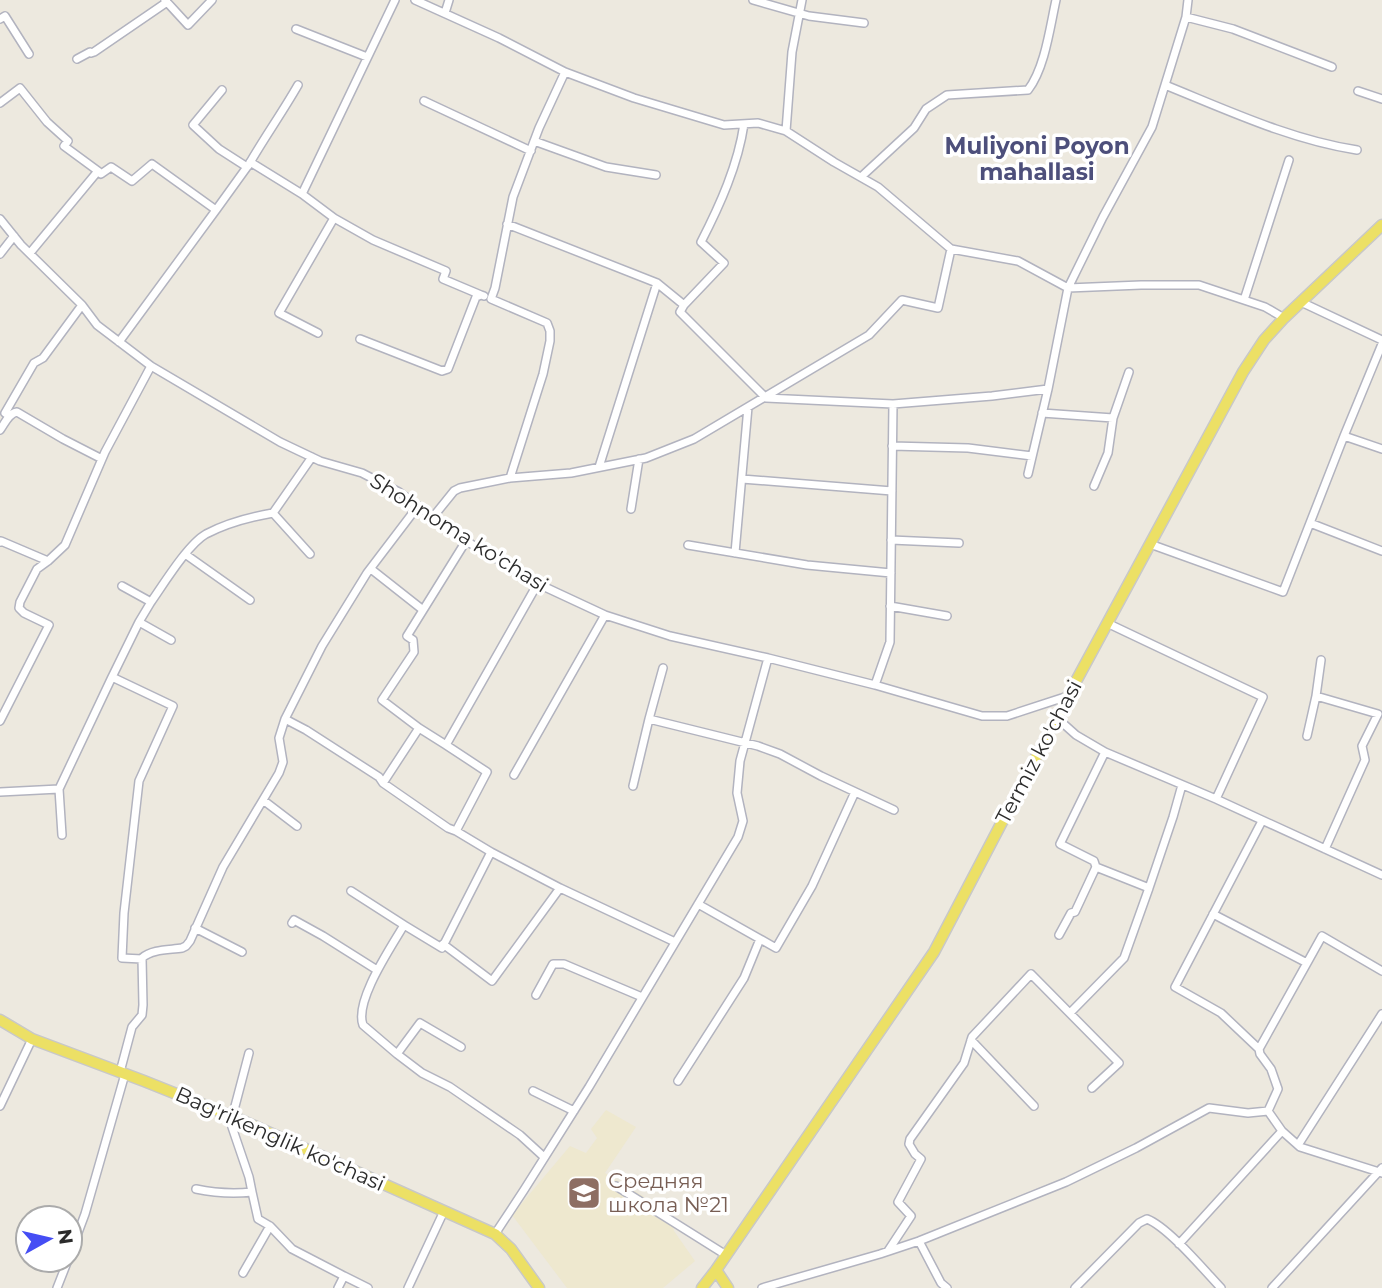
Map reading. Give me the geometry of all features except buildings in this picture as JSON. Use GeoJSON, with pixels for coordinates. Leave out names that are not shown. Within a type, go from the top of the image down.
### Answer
{"type":"FeatureCollection","features":[{"type":"Feature","properties":{"kind":"main road","name":"Termiz ko'chasi"},"geometry":{"type":"LineString","coordinates":[[702,1288],[934,952],[1068,696],[1243,372],[1264,340],[1284,318],[1382,225]]}},
{"type":"Feature","properties":{"kind":"main road","name":"Bag'rikenglik ko'chasi"},"geometry":{"type":"LineString","coordinates":[[0,1020],[32,1039],[234,1117],[495,1234],[512,1249],[539,1288]]}},
{"type":"Feature","properties":{"kind":"main road"},"geometry":{"type":"LineString","coordinates":[[716,1270],[727,1288]]}},
{"type":"Feature","properties":{"kind":"street"},"geometry":{"type":"LineString","coordinates":[[76,59],[94,52],[166,1],[188,25],[212,0]]}},
{"type":"Feature","properties":{"kind":"street"},"geometry":{"type":"LineString","coordinates":[[302,194],[395,0]]}},
{"type":"Feature","properties":{"kind":"street"},"geometry":{"type":"LineString","coordinates":[[415,0],[565,72],[634,98],[724,125],[758,123],[786,131],[878,187],[951,249],[1018,261],[1068,288],[1199,285],[1265,307],[1284,318]]}},
{"type":"Feature","properties":{"kind":"street"},"geometry":{"type":"LineString","coordinates":[[445,13],[449,0]]}},
{"type":"Feature","properties":{"kind":"street"},"geometry":{"type":"LineString","coordinates":[[753,0],[799,14],[864,23]]}},
{"type":"Feature","properties":{"kind":"street"},"geometry":{"type":"LineString","coordinates":[[786,131],[792,52],[802,0]]}},
{"type":"Feature","properties":{"kind":"street"},"geometry":{"type":"LineString","coordinates":[[861,177],[914,128],[926,109],[947,95],[1028,90],[1041,65],[1056,0]]}},
{"type":"Feature","properties":{"kind":"street"},"geometry":{"type":"LineString","coordinates":[[1028,474],[1068,288],[1152,127],[1186,17],[1188,0]]}},
{"type":"Feature","properties":{"kind":"street"},"geometry":{"type":"LineString","coordinates":[[0,19],[5,16],[29,54]]}},
{"type":"Feature","properties":{"kind":"street"},"geometry":{"type":"LineString","coordinates":[[1186,17],[1233,29],[1332,67]]}},
{"type":"Feature","properties":{"kind":"street"},"geometry":{"type":"LineString","coordinates":[[296,29],[368,58]]}},
{"type":"Feature","properties":{"kind":"street"},"geometry":{"type":"LineString","coordinates":[[491,299],[513,197],[534,141],[565,72]]}},
{"type":"Feature","properties":{"kind":"street"},"geometry":{"type":"LineString","coordinates":[[118,342],[249,164],[298,85]]}},
{"type":"Feature","properties":{"kind":"street"},"geometry":{"type":"LineString","coordinates":[[1165,85],[1314,141],[1357,150]]}},
{"type":"Feature","properties":{"kind":"street"},"geometry":{"type":"LineString","coordinates":[[0,103],[20,88],[47,122],[68,141],[64,146],[101,174],[111,167],[132,181],[152,164],[216,210]]}},
{"type":"Feature","properties":{"kind":"street"},"geometry":{"type":"LineString","coordinates":[[222,90],[193,125],[219,149],[302,194],[334,218],[373,240],[446,271],[443,279],[547,323],[550,341],[543,374],[510,478]]}},
{"type":"Feature","properties":{"kind":"street"},"geometry":{"type":"LineString","coordinates":[[1359,91],[1382,99]]}},
{"type":"Feature","properties":{"kind":"street"},"geometry":{"type":"LineString","coordinates":[[424,102],[531,151]]}},
{"type":"Feature","properties":{"kind":"street"},"geometry":{"type":"LineString","coordinates":[[744,124],[741,148],[701,242],[724,263],[680,312],[765,398],[893,404],[1048,390]]}},
{"type":"Feature","properties":{"kind":"street"},"geometry":{"type":"LineString","coordinates":[[534,141],[606,167],[656,175]]}},
{"type":"Feature","properties":{"kind":"street"},"geometry":{"type":"LineString","coordinates":[[1244,300],[1289,160]]}},
{"type":"Feature","properties":{"kind":"street"},"geometry":{"type":"LineString","coordinates":[[30,253],[98,171]]}},
{"type":"Feature","properties":{"kind":"street"},"geometry":{"type":"LineString","coordinates":[[318,333],[279,313],[334,218]]}},
{"type":"Feature","properties":{"kind":"street","name":"Shohnoma ko'chasi"},"geometry":{"type":"LineString","coordinates":[[0,219],[82,305],[97,325],[151,366],[280,442],[312,457],[362,473],[399,492],[466,541],[538,583],[605,615],[670,636],[874,685],[982,716],[1007,716],[1068,696]]}},
{"type":"Feature","properties":{"kind":"street"},"geometry":{"type":"LineString","coordinates":[[507,225],[657,283],[683,306]]}},
{"type":"Feature","properties":{"kind":"street"},"geometry":{"type":"LineString","coordinates":[[0,254],[14,236]]}},
{"type":"Feature","properties":{"kind":"street"},"geometry":{"type":"LineString","coordinates":[[433,517],[454,491],[460,488],[510,478],[571,473],[646,458],[694,439],[869,335],[902,300],[938,308],[951,249]]}},
{"type":"Feature","properties":{"kind":"street"},"geometry":{"type":"LineString","coordinates":[[598,467],[657,283]]}},
{"type":"Feature","properties":{"kind":"street"},"geometry":{"type":"LineString","coordinates":[[360,339],[446,370],[476,297],[481,295]]}},
{"type":"Feature","properties":{"kind":"street"},"geometry":{"type":"LineString","coordinates":[[1150,544],[1283,592],[1382,342],[1301,302]]}},
{"type":"Feature","properties":{"kind":"street"},"geometry":{"type":"LineString","coordinates":[[9,416],[5,413],[34,363],[43,358],[82,305]]}},
{"type":"Feature","properties":{"kind":"street"},"geometry":{"type":"LineString","coordinates":[[0,721],[49,625],[24,613],[19,608],[20,602],[37,569],[65,545],[102,459],[151,366]]}},
{"type":"Feature","properties":{"kind":"street"},"geometry":{"type":"LineString","coordinates":[[1094,486],[1108,453],[1113,418],[1129,372]]}},
{"type":"Feature","properties":{"kind":"street"},"geometry":{"type":"LineString","coordinates":[[874,685],[890,642],[893,404]]}},
{"type":"Feature","properties":{"kind":"street"},"geometry":{"type":"LineString","coordinates":[[735,553],[748,407]]}},
{"type":"Feature","properties":{"kind":"street"},"geometry":{"type":"LineString","coordinates":[[0,430],[9,416],[17,412],[102,459]]}},
{"type":"Feature","properties":{"kind":"street"},"geometry":{"type":"LineString","coordinates":[[1042,413],[1113,418]]}},
{"type":"Feature","properties":{"kind":"street"},"geometry":{"type":"LineString","coordinates":[[1344,436],[1382,449]]}},
{"type":"Feature","properties":{"kind":"street"},"geometry":{"type":"LineString","coordinates":[[892,446],[968,448],[1032,456]]}},
{"type":"Feature","properties":{"kind":"street"},"geometry":{"type":"LineString","coordinates":[[62,835],[59,789],[151,602],[185,554],[204,535],[247,518],[273,513],[312,457]]}},
{"type":"Feature","properties":{"kind":"street"},"geometry":{"type":"LineString","coordinates":[[631,509],[639,459]]}},
{"type":"Feature","properties":{"kind":"street"},"geometry":{"type":"LineString","coordinates":[[742,479],[892,491]]}},
{"type":"Feature","properties":{"kind":"street"},"geometry":{"type":"LineString","coordinates":[[84,1217],[132,1027],[142,1015],[142,959],[145,954],[186,946],[223,866],[279,774],[283,762],[279,738],[285,719],[322,646],[370,569],[418,506]]}},
{"type":"Feature","properties":{"kind":"street"},"geometry":{"type":"LineString","coordinates":[[273,513],[310,554]]}},
{"type":"Feature","properties":{"kind":"street"},"geometry":{"type":"LineString","coordinates":[[1310,523],[1382,551]]}},
{"type":"Feature","properties":{"kind":"street"},"geometry":{"type":"LineString","coordinates":[[891,540],[959,542]]}},
{"type":"Feature","properties":{"kind":"street"},"geometry":{"type":"LineString","coordinates":[[456,831],[487,772],[419,728],[382,700],[414,652],[413,640],[407,636],[466,541]]}},
{"type":"Feature","properties":{"kind":"street"},"geometry":{"type":"LineString","coordinates":[[0,542],[48,561]]}},
{"type":"Feature","properties":{"kind":"street"},"geometry":{"type":"LineString","coordinates":[[688,545],[807,565],[891,573]]}},
{"type":"Feature","properties":{"kind":"street"},"geometry":{"type":"LineString","coordinates":[[185,554],[250,600]]}},
{"type":"Feature","properties":{"kind":"street"},"geometry":{"type":"LineString","coordinates":[[370,569],[424,610]]}},
{"type":"Feature","properties":{"kind":"street"},"geometry":{"type":"LineString","coordinates":[[446,745],[538,583]]}},
{"type":"Feature","properties":{"kind":"street"},"geometry":{"type":"LineString","coordinates":[[122,586],[151,602]]}},
{"type":"Feature","properties":{"kind":"street"},"geometry":{"type":"LineString","coordinates":[[890,606],[947,616]]}},
{"type":"Feature","properties":{"kind":"street"},"geometry":{"type":"LineString","coordinates":[[514,775],[605,615]]}},
{"type":"Feature","properties":{"kind":"street"},"geometry":{"type":"LineString","coordinates":[[139,622],[171,640]]}},
{"type":"Feature","properties":{"kind":"street"},"geometry":{"type":"LineString","coordinates":[[1107,624],[1263,697],[1216,799]]}},
{"type":"Feature","properties":{"kind":"street"},"geometry":{"type":"LineString","coordinates":[[495,1234],[573,1111],[737,837],[743,821],[737,793],[740,761],[768,658]]}},
{"type":"Feature","properties":{"kind":"street"},"geometry":{"type":"LineString","coordinates":[[1307,736],[1317,696],[1321,660]]}},
{"type":"Feature","properties":{"kind":"street"},"geometry":{"type":"LineString","coordinates":[[633,786],[663,668]]}},
{"type":"Feature","properties":{"kind":"street"},"geometry":{"type":"LineString","coordinates":[[112,677],[173,706],[139,781],[124,913],[122,958],[142,959]]}},
{"type":"Feature","properties":{"kind":"street"},"geometry":{"type":"LineString","coordinates":[[1317,696],[1380,711],[1362,746],[1365,760],[1325,849]]}},
{"type":"Feature","properties":{"kind":"street"},"geometry":{"type":"LineString","coordinates":[[1057,718],[1076,735],[1105,751],[1382,875]]}},
{"type":"Feature","properties":{"kind":"street"},"geometry":{"type":"LineString","coordinates":[[285,719],[379,777],[383,783],[448,828],[560,888],[675,942]]}},
{"type":"Feature","properties":{"kind":"street"},"geometry":{"type":"LineString","coordinates":[[649,719],[744,742],[780,754],[894,810]]}},
{"type":"Feature","properties":{"kind":"street"},"geometry":{"type":"LineString","coordinates":[[383,783],[419,728]]}},
{"type":"Feature","properties":{"kind":"street"},"geometry":{"type":"LineString","coordinates":[[1059,935],[1071,913],[1075,912],[1096,867],[1094,861],[1060,844],[1105,751]]}},
{"type":"Feature","properties":{"kind":"street"},"geometry":{"type":"LineString","coordinates":[[1070,1013],[1124,958],[1182,785]]}},
{"type":"Feature","properties":{"kind":"street"},"geometry":{"type":"LineString","coordinates":[[0,792],[59,789]]}},
{"type":"Feature","properties":{"kind":"street"},"geometry":{"type":"LineString","coordinates":[[698,904],[776,948],[816,877],[855,792]]}},
{"type":"Feature","properties":{"kind":"street"},"geometry":{"type":"LineString","coordinates":[[263,800],[297,826]]}},
{"type":"Feature","properties":{"kind":"street"},"geometry":{"type":"LineString","coordinates":[[1262,821],[1175,987],[1221,1013],[1259,1049],[1271,1069],[1278,1089],[1269,1111]]}},
{"type":"Feature","properties":{"kind":"street"},"geometry":{"type":"LineString","coordinates":[[351,891],[442,948],[491,852]]}},
{"type":"Feature","properties":{"kind":"street"},"geometry":{"type":"LineString","coordinates":[[1096,867],[1149,888]]}},
{"type":"Feature","properties":{"kind":"street"},"geometry":{"type":"LineString","coordinates":[[443,944],[492,981],[560,888]]}},
{"type":"Feature","properties":{"kind":"street"},"geometry":{"type":"LineString","coordinates":[[1213,914],[1307,963]]}},
{"type":"Feature","properties":{"kind":"street"},"geometry":{"type":"LineString","coordinates":[[292,923],[293,920],[323,936],[377,970]]}},
{"type":"Feature","properties":{"kind":"street"},"geometry":{"type":"LineString","coordinates":[[404,925],[377,970],[364,1002],[360,1018],[363,1025],[397,1055],[520,1135],[544,1157]]}},
{"type":"Feature","properties":{"kind":"street"},"geometry":{"type":"LineString","coordinates":[[195,928],[242,952]]}},
{"type":"Feature","properties":{"kind":"street"},"geometry":{"type":"LineString","coordinates":[[1259,1049],[1322,936],[1382,971]]}},
{"type":"Feature","properties":{"kind":"street"},"geometry":{"type":"LineString","coordinates":[[678,1081],[744,978],[760,939]]}},
{"type":"Feature","properties":{"kind":"street"},"geometry":{"type":"LineString","coordinates":[[536,995],[553,964],[558,963],[642,997]]}},
{"type":"Feature","properties":{"kind":"street"},"geometry":{"type":"LineString","coordinates":[[888,1251],[911,1216],[898,1202],[921,1159],[909,1144],[910,1139],[964,1063],[972,1037],[1031,974],[1119,1063],[1092,1088]]}},
{"type":"Feature","properties":{"kind":"street"},"geometry":{"type":"LineString","coordinates":[[1298,1145],[1382,1014]]}},
{"type":"Feature","properties":{"kind":"street"},"geometry":{"type":"LineString","coordinates":[[397,1055],[420,1024],[461,1046]]}},
{"type":"Feature","properties":{"kind":"street"},"geometry":{"type":"LineString","coordinates":[[0,1106],[32,1039]]}},
{"type":"Feature","properties":{"kind":"street"},"geometry":{"type":"LineString","coordinates":[[971,1040],[1034,1106]]}},
{"type":"Feature","properties":{"kind":"street"},"geometry":{"type":"LineString","coordinates":[[249,1053],[232,1127],[249,1177],[258,1219],[270,1226],[292,1248],[368,1288]]}},
{"type":"Feature","properties":{"kind":"street"},"geometry":{"type":"LineString","coordinates":[[533,1091],[573,1111]]}},
{"type":"Feature","properties":{"kind":"street"},"geometry":{"type":"LineString","coordinates":[[762,1288],[919,1241],[1066,1182],[1209,1108],[1248,1113],[1269,1111]]}},
{"type":"Feature","properties":{"kind":"street"},"geometry":{"type":"LineString","coordinates":[[1269,1111],[1282,1132],[1300,1147],[1381,1171],[1272,1288]]}},
{"type":"Feature","properties":{"kind":"street"},"geometry":{"type":"LineString","coordinates":[[1179,1244],[1282,1132]]}},
{"type":"Feature","properties":{"kind":"street"},"geometry":{"type":"LineString","coordinates":[[616,1186],[726,1255]]}},
{"type":"Feature","properties":{"kind":"street"},"geometry":{"type":"LineString","coordinates":[[196,1189],[235,1194],[252,1192]]}},
{"type":"Feature","properties":{"kind":"street"},"geometry":{"type":"LineString","coordinates":[[408,1288],[444,1212]]}},
{"type":"Feature","properties":{"kind":"street"},"geometry":{"type":"LineString","coordinates":[[1078,1287],[1139,1223],[1147,1219],[1154,1221],[1222,1288]]}},
{"type":"Feature","properties":{"kind":"street"},"geometry":{"type":"LineString","coordinates":[[243,1273],[270,1226]]}},
{"type":"Feature","properties":{"kind":"street"},"geometry":{"type":"LineString","coordinates":[[919,1241],[941,1283],[947,1288]]}},
{"type":"Feature","properties":{"kind":"street"},"geometry":{"type":"LineString","coordinates":[[338,1288],[344,1276]]}},
{"type":"Feature","properties":{"kind":"shaded area","name":"Средняя школа №21"},"geometry":{"type":"Polygon","coordinates":[[[606,1110],[636,1127],[605,1173],[671,1213],[674,1231],[695,1261],[663,1288],[567,1288],[512,1215],[570,1146],[586,1153],[597,1138],[591,1129],[606,1110]]]}},
{"type":"Feature","properties":{"kind":"place","name":"Средняя школа №21"},"geometry":{"type":"Point","coordinates":[584,1193]}},
{"type":"Feature","properties":{"kind":"district","name":"Muliyoni Poyon mahallasi"},"geometry":{"type":"Point","coordinates":[1037,159]}}]}
